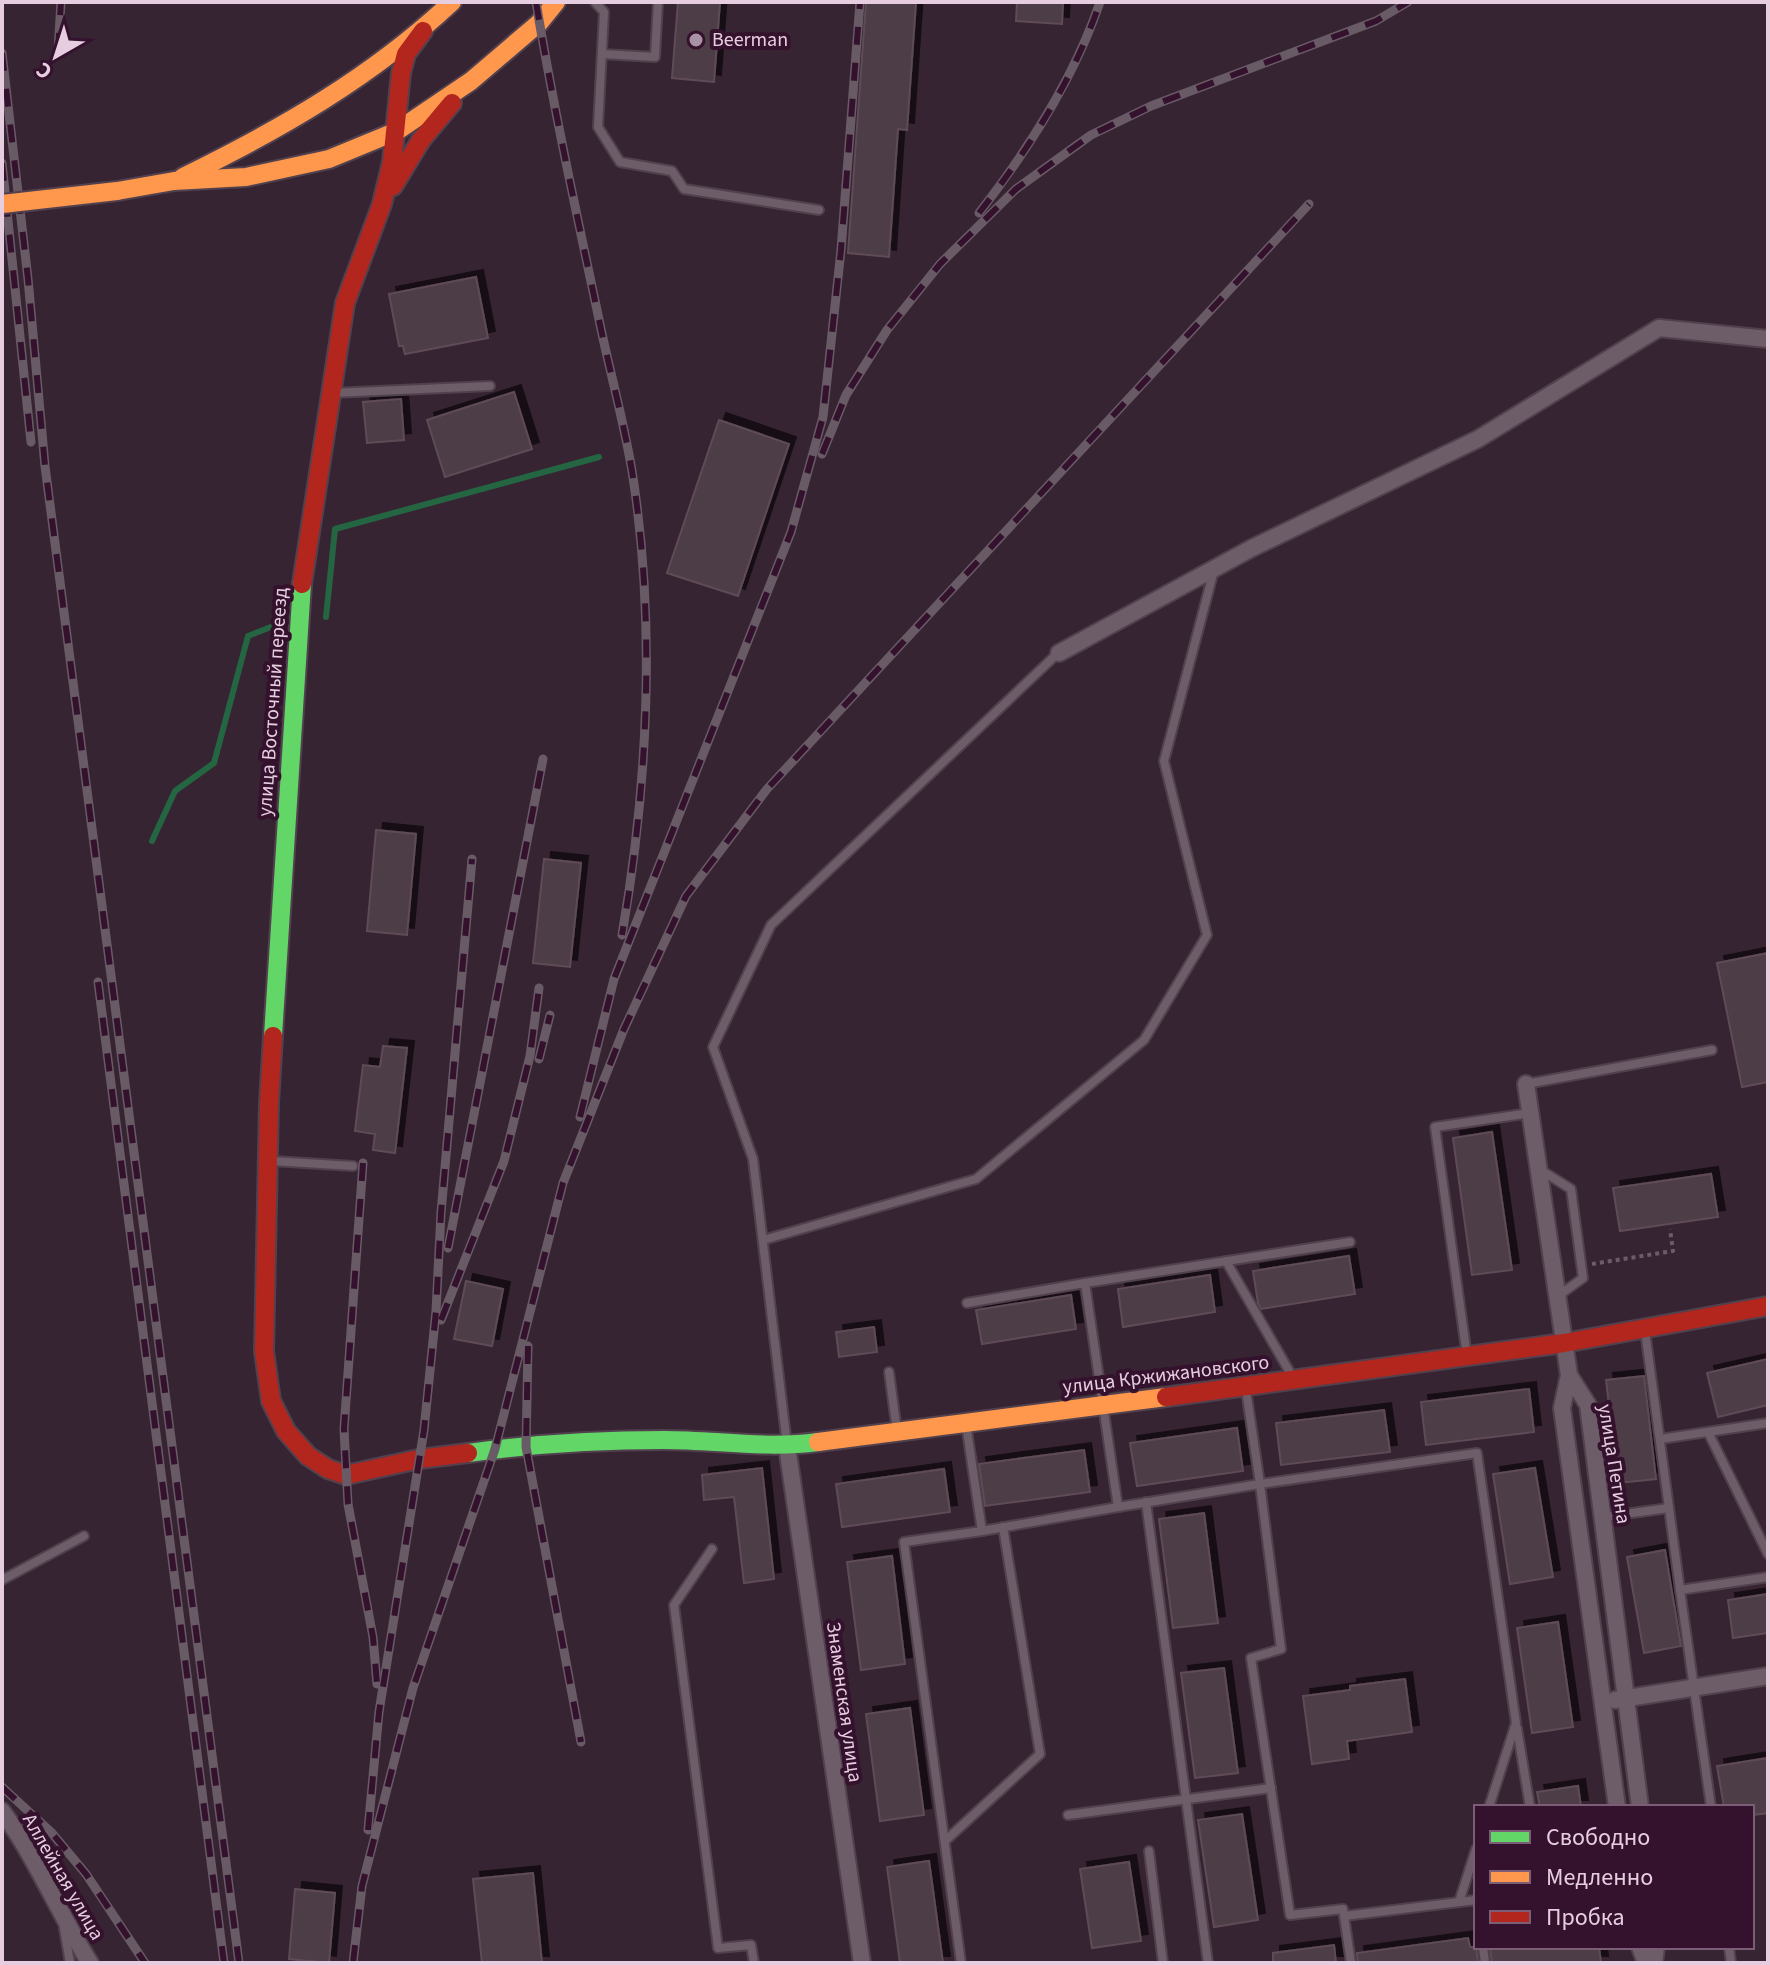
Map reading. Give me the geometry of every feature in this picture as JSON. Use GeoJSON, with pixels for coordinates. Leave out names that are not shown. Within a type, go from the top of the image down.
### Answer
{"type":"FeatureCollection","features":[{"type":"Feature","properties":{"kind":"street"},"geometry":{"type":"LineString","coordinates":[[174,181],[252,144],[315,108],[423,31],[452,2]]}},
{"type":"Feature","properties":{"kind":"street"},"geometry":{"type":"LineString","coordinates":[[2,204],[174,181],[246,177],[329,159],[397,131],[471,81],[539,23],[556,2]]}},
{"type":"Feature","properties":{"kind":"street","name":"улица Восточный переезд"},"geometry":{"type":"LineString","coordinates":[[328,1469],[308,1456],[286,1431],[271,1401],[264,1351],[267,1160],[303,575],[345,303],[382,204],[397,131],[401,73],[406,54],[423,31]]}},
{"type":"Feature","properties":{"kind":"street"},"geometry":{"type":"LineString","coordinates":[[382,204],[421,140],[471,81]]}},
{"type":"Feature","properties":{"kind":"street"},"geometry":{"type":"LineString","coordinates":[[1059,653],[1214,568],[1478,439],[1659,328],[1768,339]]}},
{"type":"Feature","properties":{"kind":"street","name":"улица Петина"},"geometry":{"type":"LineString","coordinates":[[1526,1084],[1569,1375],[1588,1405],[1640,1805]]}},
{"type":"Feature","properties":{"kind":"street","name":"улица Кржижановского"},"geometry":{"type":"LineString","coordinates":[[328,1469],[346,1475],[419,1459],[567,1443],[666,1440],[787,1446],[1564,1343],[1768,1306]]}},
{"type":"Feature","properties":{"kind":"street"},"geometry":{"type":"LineString","coordinates":[[1569,1375],[1562,1408],[1617,1805]]}},
{"type":"Feature","properties":{"kind":"street","name":"Знаменская улица"},"geometry":{"type":"LineString","coordinates":[[787,1446],[862,1963]]}},
{"type":"Feature","properties":{"kind":"street"},"geometry":{"type":"LineString","coordinates":[[1602,1702],[1768,1676]]}},
{"type":"Feature","properties":{"kind":"street","name":"Аллейная улица"},"geometry":{"type":"LineString","coordinates":[[2,1811],[21,1837],[63,1919],[90,1963]]}},
{"type":"Feature","properties":{"kind":"lane"},"geometry":{"type":"LineString","coordinates":[[595,2],[604,12],[598,127],[620,162],[672,171],[684,189],[819,210]]}},
{"type":"Feature","properties":{"kind":"lane"},"geometry":{"type":"LineString","coordinates":[[602,54],[655,57],[658,2]]}},
{"type":"Feature","properties":{"kind":"lane"},"geometry":{"type":"LineString","coordinates":[[331,393],[490,386]]}},
{"type":"Feature","properties":{"kind":"lane"},"geometry":{"type":"LineString","coordinates":[[763,1240],[976,1179],[1144,1040],[1207,935],[1164,761],[1214,568]]}},
{"type":"Feature","properties":{"kind":"lane"},"geometry":{"type":"LineString","coordinates":[[787,1446],[753,1159],[713,1047],[771,925],[1059,653]]}},
{"type":"Feature","properties":{"kind":"lane"},"geometry":{"type":"LineString","coordinates":[[1526,1084],[1712,1050]]}},
{"type":"Feature","properties":{"kind":"lane"},"geometry":{"type":"LineString","coordinates":[[1467,1356],[1435,1127],[1530,1113]]}},
{"type":"Feature","properties":{"kind":"lane"},"geometry":{"type":"LineString","coordinates":[[267,1160],[353,1166]]}},
{"type":"Feature","properties":{"kind":"lane"},"geometry":{"type":"LineString","coordinates":[[1539,1169],[1571,1189],[1583,1278],[1558,1297]]}},
{"type":"Feature","properties":{"kind":"lane"},"geometry":{"type":"LineString","coordinates":[[967,1303],[1350,1242]]}},
{"type":"Feature","properties":{"kind":"lane"},"geometry":{"type":"LineString","coordinates":[[1226,1261],[1294,1381]]}},
{"type":"Feature","properties":{"kind":"lane"},"geometry":{"type":"LineString","coordinates":[[1085,1283],[1118,1507]]}},
{"type":"Feature","properties":{"kind":"lane"},"geometry":{"type":"LineString","coordinates":[[1645,1328],[1711,1805]]}},
{"type":"Feature","properties":{"kind":"lane"},"geometry":{"type":"LineString","coordinates":[[889,1372],[897,1432]]}},
{"type":"Feature","properties":{"kind":"lane"},"geometry":{"type":"LineString","coordinates":[[1245,1386],[1281,1649],[1251,1658],[1290,1915],[1343,1909],[1351,1963]]}},
{"type":"Feature","properties":{"kind":"lane"},"geometry":{"type":"LineString","coordinates":[[966,1423],[982,1531]]}},
{"type":"Feature","properties":{"kind":"lane"},"geometry":{"type":"LineString","coordinates":[[1660,1439],[1768,1423]]}},
{"type":"Feature","properties":{"kind":"lane"},"geometry":{"type":"LineString","coordinates":[[1708,1432],[1768,1554]]}},
{"type":"Feature","properties":{"kind":"lane"},"geometry":{"type":"LineString","coordinates":[[961,1963],[904,1542],[1260,1484],[1477,1453],[1530,1805]]}},
{"type":"Feature","properties":{"kind":"lane"},"geometry":{"type":"LineString","coordinates":[[1146,1502],[1208,1963]]}},
{"type":"Feature","properties":{"kind":"lane"},"geometry":{"type":"LineString","coordinates":[[1602,1517],[1669,1508]]}},
{"type":"Feature","properties":{"kind":"lane"},"geometry":{"type":"LineString","coordinates":[[945,1841],[1040,1754],[1003,1527]]}},
{"type":"Feature","properties":{"kind":"lane"},"geometry":{"type":"LineString","coordinates":[[2,1580],[84,1536]]}},
{"type":"Feature","properties":{"kind":"lane"},"geometry":{"type":"LineString","coordinates":[[712,1549],[674,1605],[718,1948],[751,1945],[754,1963]]}},
{"type":"Feature","properties":{"kind":"lane"},"geometry":{"type":"LineString","coordinates":[[1680,1590],[1768,1577]]}},
{"type":"Feature","properties":{"kind":"lane"},"geometry":{"type":"LineString","coordinates":[[1490,1805],[1516,1723]]}},
{"type":"Feature","properties":{"kind":"lane"},"geometry":{"type":"LineString","coordinates":[[1068,1815],[1271,1788]]}},
{"type":"Feature","properties":{"kind":"lane"},"geometry":{"type":"LineString","coordinates":[[1149,1851],[1163,1963]]}},
{"type":"Feature","properties":{"kind":"lane"},"geometry":{"type":"LineString","coordinates":[[1459,1902],[1474,1855]]}},
{"type":"Feature","properties":{"kind":"lane"},"geometry":{"type":"LineString","coordinates":[[1344,1916],[1474,1900]]}},
{"type":"Feature","properties":{"kind":"lane"},"geometry":{"type":"LineString","coordinates":[[63,1919],[70,1963]]}},
{"type":"Feature","properties":{"kind":"path"},"geometry":{"type":"LineString","coordinates":[[1582,1266],[1673,1251],[1670,1229]]}},
{"type":"Feature","properties":{"kind":"building","name":"Beerman"},"geometry":{"type":"Polygon","coordinates":[[[678,2],[720,2],[714,82],[672,78],[678,2]]]}},
{"type":"Feature","properties":{"kind":"building"},"geometry":{"type":"Polygon","coordinates":[[[866,2],[916,2],[907,130],[898,129],[889,257],[848,253],[866,2]]]}},
{"type":"Feature","properties":{"kind":"building"},"geometry":{"type":"Polygon","coordinates":[[[1017,2],[1063,2],[1062,24],[1016,21],[1017,2]]]}},
{"type":"Feature","properties":{"kind":"building"},"geometry":{"type":"Polygon","coordinates":[[[476,277],[488,338],[405,354],[403,346],[399,346],[389,294],[476,277]]]}},
{"type":"Feature","properties":{"kind":"building"},"geometry":{"type":"Polygon","coordinates":[[[514,392],[532,449],[445,477],[427,420],[514,392]]]}},
{"type":"Feature","properties":{"kind":"building"},"geometry":{"type":"Polygon","coordinates":[[[401,399],[404,440],[367,443],[363,402],[401,399]]]}},
{"type":"Feature","properties":{"kind":"building"},"geometry":{"type":"Polygon","coordinates":[[[719,420],[789,444],[738,596],[667,573],[719,420]]]}},
{"type":"Feature","properties":{"kind":"building"},"geometry":{"type":"Polygon","coordinates":[[[376,830],[416,834],[407,935],[367,931],[376,830]]]}},
{"type":"Feature","properties":{"kind":"building"},"geometry":{"type":"Polygon","coordinates":[[[544,859],[581,863],[570,967],[533,963],[544,859]]]}},
{"type":"Feature","properties":{"kind":"building"},"geometry":{"type":"Polygon","coordinates":[[[1768,953],[1768,1082],[1742,1087],[1717,963],[1768,953]]]}},
{"type":"Feature","properties":{"kind":"building"},"geometry":{"type":"Polygon","coordinates":[[[383,1046],[407,1048],[395,1153],[373,1150],[375,1134],[355,1131],[363,1065],[380,1067],[383,1046]]]}},
{"type":"Feature","properties":{"kind":"building"},"geometry":{"type":"Polygon","coordinates":[[[1492,1132],[1512,1270],[1472,1275],[1453,1138],[1492,1132]]]}},
{"type":"Feature","properties":{"kind":"building"},"geometry":{"type":"Polygon","coordinates":[[[1711,1174],[1718,1217],[1620,1231],[1613,1188],[1711,1174]]]}},
{"type":"Feature","properties":{"kind":"building"},"geometry":{"type":"Polygon","coordinates":[[[1349,1256],[1355,1294],[1261,1309],[1253,1271],[1349,1256]]]}},
{"type":"Feature","properties":{"kind":"building"},"geometry":{"type":"Polygon","coordinates":[[[1210,1275],[1215,1312],[1123,1327],[1118,1289],[1210,1275]]]}},
{"type":"Feature","properties":{"kind":"building"},"geometry":{"type":"Polygon","coordinates":[[[466,1281],[503,1289],[492,1346],[454,1339],[466,1281]]]}},
{"type":"Feature","properties":{"kind":"building"},"geometry":{"type":"Polygon","coordinates":[[[1071,1295],[1076,1329],[982,1344],[976,1310],[1071,1295]]]}},
{"type":"Feature","properties":{"kind":"building"},"geometry":{"type":"Polygon","coordinates":[[[874,1327],[877,1352],[839,1357],[836,1332],[874,1327]]]}},
{"type":"Feature","properties":{"kind":"building"},"geometry":{"type":"Polygon","coordinates":[[[1768,1359],[1768,1405],[1718,1417],[1707,1373],[1768,1359]]]}},
{"type":"Feature","properties":{"kind":"building"},"geometry":{"type":"Polygon","coordinates":[[[1644,1376],[1656,1479],[1618,1483],[1606,1380],[1644,1376]]]}},
{"type":"Feature","properties":{"kind":"building"},"geometry":{"type":"Polygon","coordinates":[[[1529,1389],[1534,1432],[1426,1445],[1421,1402],[1529,1389]]]}},
{"type":"Feature","properties":{"kind":"building"},"geometry":{"type":"Polygon","coordinates":[[[1384,1410],[1390,1452],[1281,1465],[1276,1423],[1384,1410]]]}},
{"type":"Feature","properties":{"kind":"building"},"geometry":{"type":"Polygon","coordinates":[[[1237,1428],[1243,1471],[1137,1486],[1130,1443],[1237,1428]]]}},
{"type":"Feature","properties":{"kind":"building"},"geometry":{"type":"Polygon","coordinates":[[[1084,1450],[1090,1492],[985,1506],[979,1464],[1084,1450]]]}},
{"type":"Feature","properties":{"kind":"building"},"geometry":{"type":"Polygon","coordinates":[[[762,1468],[774,1579],[744,1583],[734,1497],[704,1500],[702,1475],[762,1468]]]}},
{"type":"Feature","properties":{"kind":"building"},"geometry":{"type":"Polygon","coordinates":[[[1535,1468],[1553,1577],[1510,1584],[1493,1474],[1535,1468]]]}},
{"type":"Feature","properties":{"kind":"building"},"geometry":{"type":"Polygon","coordinates":[[[944,1469],[950,1512],[842,1527],[836,1484],[944,1469]]]}},
{"type":"Feature","properties":{"kind":"building"},"geometry":{"type":"Polygon","coordinates":[[[1204,1513],[1218,1623],[1173,1628],[1159,1519],[1204,1513]]]}},
{"type":"Feature","properties":{"kind":"building"},"geometry":{"type":"Polygon","coordinates":[[[1665,1550],[1681,1646],[1644,1653],[1627,1557],[1665,1550]]]}},
{"type":"Feature","properties":{"kind":"building"},"geometry":{"type":"Polygon","coordinates":[[[892,1556],[905,1664],[861,1670],[847,1562],[892,1556]]]}},
{"type":"Feature","properties":{"kind":"building"},"geometry":{"type":"Polygon","coordinates":[[[1768,1594],[1768,1633],[1733,1638],[1728,1600],[1768,1594]]]}},
{"type":"Feature","properties":{"kind":"building"},"geometry":{"type":"Polygon","coordinates":[[[1558,1622],[1573,1727],[1532,1733],[1517,1628],[1558,1622]]]}},
{"type":"Feature","properties":{"kind":"building"},"geometry":{"type":"Polygon","coordinates":[[[1224,1668],[1238,1773],[1195,1778],[1181,1673],[1224,1668]]]}},
{"type":"Feature","properties":{"kind":"building"},"geometry":{"type":"Polygon","coordinates":[[[1405,1679],[1412,1732],[1347,1741],[1349,1759],[1312,1764],[1303,1696],[1405,1679]]]}},
{"type":"Feature","properties":{"kind":"building"},"geometry":{"type":"Polygon","coordinates":[[[910,1708],[924,1815],[880,1821],[866,1714],[910,1708]]]}},
{"type":"Feature","properties":{"kind":"building"},"geometry":{"type":"Polygon","coordinates":[[[1768,1758],[1768,1813],[1754,1815],[1754,1805],[1724,1805],[1717,1766],[1768,1758]]]}},
{"type":"Feature","properties":{"kind":"building"},"geometry":{"type":"Polygon","coordinates":[[[1578,1786],[1581,1805],[1540,1805],[1537,1792],[1578,1786]]]}},
{"type":"Feature","properties":{"kind":"building"},"geometry":{"type":"Polygon","coordinates":[[[1242,1814],[1258,1920],[1214,1927],[1198,1820],[1242,1814]]]}},
{"type":"Feature","properties":{"kind":"building"},"geometry":{"type":"Polygon","coordinates":[[[929,1861],[943,1963],[900,1963],[887,1867],[929,1861]]]}},
{"type":"Feature","properties":{"kind":"building"},"geometry":{"type":"Polygon","coordinates":[[[1129,1862],[1141,1941],[1092,1948],[1080,1869],[1129,1862]]]}},
{"type":"Feature","properties":{"kind":"building"},"geometry":{"type":"Polygon","coordinates":[[[533,1873],[542,1963],[482,1963],[473,1879],[533,1873]]]}},
{"type":"Feature","properties":{"kind":"building"},"geometry":{"type":"Polygon","coordinates":[[[295,1889],[335,1893],[329,1963],[289,1959],[295,1889]]]}},
{"type":"Feature","properties":{"kind":"building"},"geometry":{"type":"Polygon","coordinates":[[[1468,1938],[1470,1947],[1476,1949],[1478,1963],[1358,1963],[1357,1953],[1468,1938]]]}},
{"type":"Feature","properties":{"kind":"building"},"geometry":{"type":"Polygon","coordinates":[[[1334,1945],[1336,1963],[1273,1963],[1273,1953],[1334,1945]]]}},
{"type":"Feature","properties":{"kind":"building"},"geometry":{"type":"Polygon","coordinates":[[[1490,1949],[1599,1949],[1601,1963],[1492,1963],[1490,1949]]]}},
{"type":"Feature","properties":{"kind":"waterway"},"geometry":{"type":"LineString","coordinates":[[326,617],[335,529],[599,457]]}},
{"type":"Feature","properties":{"kind":"waterway"},"geometry":{"type":"LineString","coordinates":[[152,841],[175,791],[214,763],[248,636],[276,625]]}},
{"type":"Feature","properties":{"kind":"railway"},"geometry":{"type":"LineString","coordinates":[[58,51],[61,2]]}},
{"type":"Feature","properties":{"kind":"railway"},"geometry":{"type":"LineString","coordinates":[[536,2],[567,166],[629,453],[640,528],[646,703],[638,820],[622,935]]}},
{"type":"Feature","properties":{"kind":"railway"},"geometry":{"type":"LineString","coordinates":[[580,1117],[614,979],[791,532],[823,417],[841,250],[860,2]]}},
{"type":"Feature","properties":{"kind":"railway"},"geometry":{"type":"LineString","coordinates":[[979,213],[1048,113],[1077,59],[1100,2]]}},
{"type":"Feature","properties":{"kind":"railway"},"geometry":{"type":"LineString","coordinates":[[822,454],[846,395],[887,330],[940,264],[1016,189],[1091,135],[1151,106],[1376,21],[1408,2]]}},
{"type":"Feature","properties":{"kind":"railway"},"geometry":{"type":"LineString","coordinates":[[2,53],[28,279],[45,466],[239,1963]]}},
{"type":"Feature","properties":{"kind":"railway"},"geometry":{"type":"LineString","coordinates":[[2,163],[31,442]]}},
{"type":"Feature","properties":{"kind":"railway"},"geometry":{"type":"LineString","coordinates":[[353,1963],[362,1886],[413,1688],[495,1449],[563,1183],[624,1029],[686,896],[767,789],[1309,204]]}},
{"type":"Feature","properties":{"kind":"railway"},"geometry":{"type":"LineString","coordinates":[[448,1248],[543,759]]}},
{"type":"Feature","properties":{"kind":"railway"},"geometry":{"type":"LineString","coordinates":[[368,1830],[379,1712],[424,1430],[472,859]]}},
{"type":"Feature","properties":{"kind":"railway"},"geometry":{"type":"LineString","coordinates":[[98,982],[224,1963]]}},
{"type":"Feature","properties":{"kind":"railway"},"geometry":{"type":"LineString","coordinates":[[441,1320],[504,1161],[530,1056],[539,988]]}},
{"type":"Feature","properties":{"kind":"railway"},"geometry":{"type":"LineString","coordinates":[[539,1059],[550,1015]]}},
{"type":"Feature","properties":{"kind":"railway"},"geometry":{"type":"LineString","coordinates":[[363,1163],[344,1429],[348,1504],[373,1637],[377,1684]]}},
{"type":"Feature","properties":{"kind":"railway"},"geometry":{"type":"LineString","coordinates":[[528,1346],[526,1447],[581,1742]]}},
{"type":"Feature","properties":{"kind":"railway"},"geometry":{"type":"LineString","coordinates":[[2,1787],[51,1832],[86,1874],[145,1963]]}},
{"type":"Feature","properties":{"kind":"traffic: fast"},"geometry":{"type":"LineString","coordinates":[[273,1036],[302,584]]}},
{"type":"Feature","properties":{"kind":"traffic: fast"},"geometry":{"type":"LineString","coordinates":[[468,1453],[615,1441],[683,1440],[779,1445],[818,1442]]}},
{"type":"Feature","properties":{"kind":"traffic: slow"},"geometry":{"type":"LineString","coordinates":[[183,177],[255,140],[358,78],[452,2]]}},
{"type":"Feature","properties":{"kind":"traffic: slow"},"geometry":{"type":"LineString","coordinates":[[117,191],[174,181],[246,177],[329,159],[397,131],[471,81],[539,23],[556,2]]}},
{"type":"Feature","properties":{"kind":"traffic: slow"},"geometry":{"type":"LineString","coordinates":[[2,204],[117,191]]}},
{"type":"Feature","properties":{"kind":"traffic: slow"},"geometry":{"type":"LineString","coordinates":[[818,1442],[1166,1397]]}},
{"type":"Feature","properties":{"kind":"traffic: jam"},"geometry":{"type":"LineString","coordinates":[[302,584],[345,303],[382,204],[392,162],[401,73],[406,54],[423,31]]}},
{"type":"Feature","properties":{"kind":"traffic: jam"},"geometry":{"type":"LineString","coordinates":[[393,186],[421,140],[452,103]]}},
{"type":"Feature","properties":{"kind":"traffic: jam"},"geometry":{"type":"LineString","coordinates":[[273,1036],[264,1351],[271,1401],[286,1431],[308,1456],[328,1469],[346,1475],[419,1459],[468,1453]]}},
{"type":"Feature","properties":{"kind":"traffic: jam"},"geometry":{"type":"LineString","coordinates":[[1166,1397],[1564,1343],[1768,1306]]}},
{"type":"Feature","properties":{"kind":"place","name":"Beerman"},"geometry":{"type":"Point","coordinates":[696,40]}}]}
